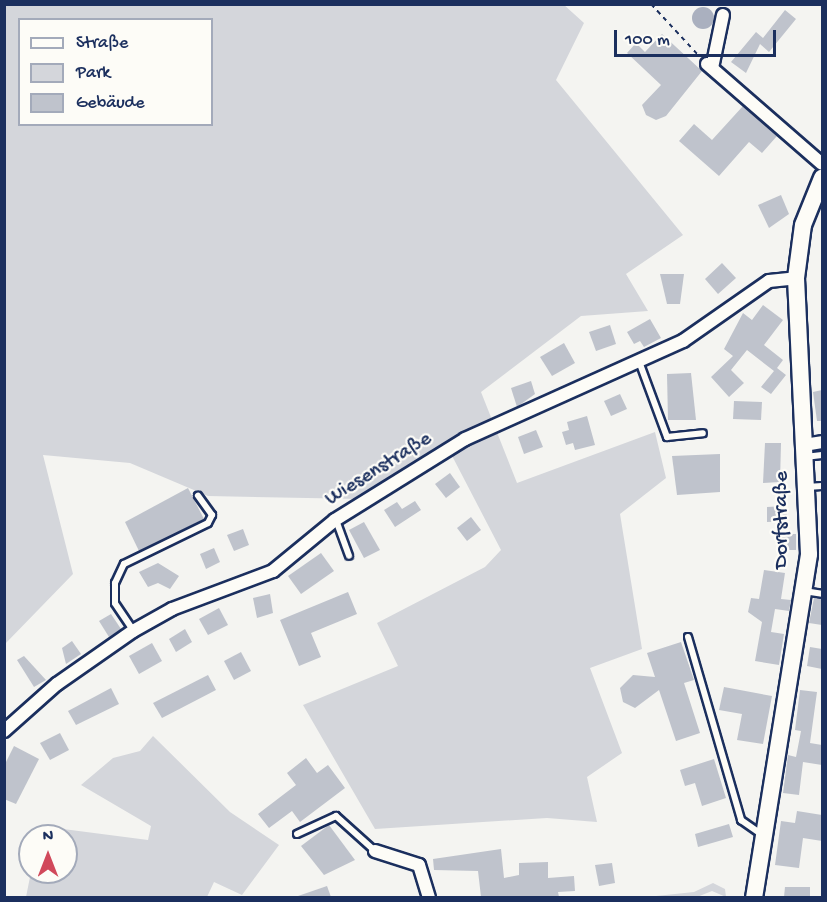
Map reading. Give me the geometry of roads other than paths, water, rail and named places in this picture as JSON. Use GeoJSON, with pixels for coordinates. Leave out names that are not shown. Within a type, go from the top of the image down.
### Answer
{"type":"FeatureCollection","features":[{"type":"Feature","properties":{"kind":"street"},"geometry":{"type":"LineString","coordinates":[[723,15],[709,66],[822,164]]}},
{"type":"Feature","properties":{"kind":"street","name":"Dorfstraße"},"geometry":{"type":"LineString","coordinates":[[754,897],[761,834],[804,591],[815,486],[805,451],[796,278],[803,225],[822,178]]}},
{"type":"Feature","properties":{"kind":"street","name":"Wiesenstraße"},"geometry":{"type":"LineString","coordinates":[[4,731],[57,684],[133,631],[172,609],[273,572],[335,520],[478,431],[640,364],[704,329],[760,286],[796,278]]}},
{"type":"Feature","properties":{"kind":"street"},"geometry":{"type":"LineString","coordinates":[[805,451],[822,442]]}},
{"type":"Feature","properties":{"kind":"street"},"geometry":{"type":"LineString","coordinates":[[375,851],[419,866],[429,897]]}},
{"type":"Feature","properties":{"kind":"lane"},"geometry":{"type":"LineString","coordinates":[[640,364],[667,437],[703,433]]}},
{"type":"Feature","properties":{"kind":"lane"},"geometry":{"type":"LineString","coordinates":[[805,451],[822,455]]}},
{"type":"Feature","properties":{"kind":"lane"},"geometry":{"type":"LineString","coordinates":[[133,631],[115,603],[115,583],[124,564],[208,523],[212,515],[198,496]]}},
{"type":"Feature","properties":{"kind":"lane"},"geometry":{"type":"LineString","coordinates":[[335,520],[349,556]]}},
{"type":"Feature","properties":{"kind":"lane"},"geometry":{"type":"LineString","coordinates":[[804,591],[822,594]]}},
{"type":"Feature","properties":{"kind":"lane"},"geometry":{"type":"LineString","coordinates":[[688,637],[741,820],[761,834]]}},
{"type":"Feature","properties":{"kind":"lane"},"geometry":{"type":"LineString","coordinates":[[297,834],[336,816],[375,851]]}},
{"type":"Feature","properties":{"kind":"water"},"geometry":{"type":"Polygon","coordinates":[[[703,7],[711,10],[714,18],[711,26],[703,29],[695,26],[692,18],[695,10],[703,7]]]}}]}
